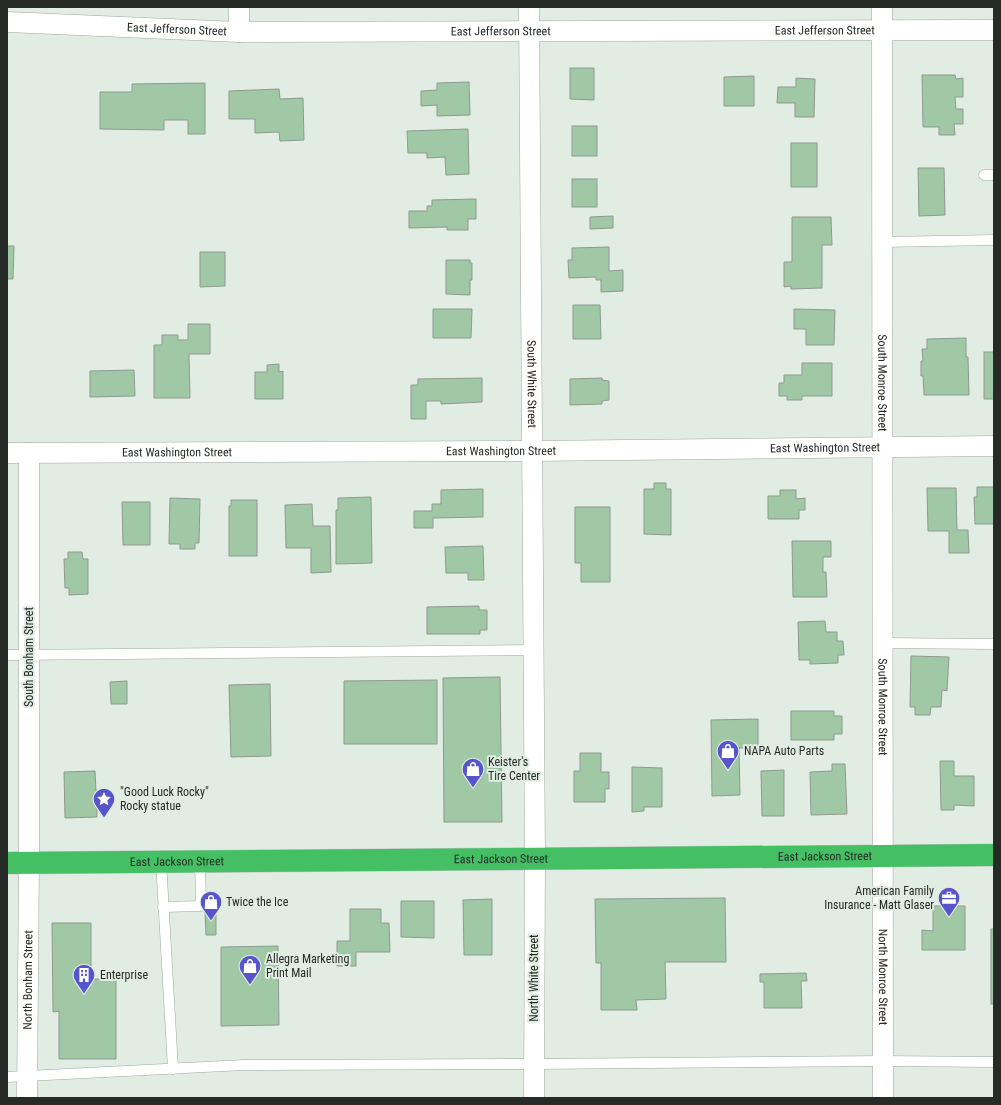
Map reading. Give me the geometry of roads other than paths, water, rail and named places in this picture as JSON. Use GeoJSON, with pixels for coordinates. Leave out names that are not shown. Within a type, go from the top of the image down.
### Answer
{"type":"FeatureCollection","features":[{"type":"Feature","properties":{"kind":"highway","name":"East Jackson Street"},"geometry":{"type":"LineString","coordinates":[[7,862],[994,855]]}},
{"type":"Feature","properties":{"kind":"street"},"geometry":{"type":"LineString","coordinates":[[239,7],[239,32]]}},
{"type":"Feature","properties":{"kind":"street","name":"South White Street"},"geometry":{"type":"LineString","coordinates":[[529,7],[535,858]]}},
{"type":"Feature","properties":{"kind":"street","name":"South Monroe Street"},"geometry":{"type":"LineString","coordinates":[[882,7],[884,855]]}},
{"type":"Feature","properties":{"kind":"street","name":"East Jefferson Street"},"geometry":{"type":"LineString","coordinates":[[7,22],[239,32],[529,30],[994,30]]}},
{"type":"Feature","properties":{"kind":"street","name":"East Washington Street"},"geometry":{"type":"LineString","coordinates":[[7,453],[532,451],[994,446]]}},
{"type":"Feature","properties":{"kind":"street","name":"South Bonham Street"},"geometry":{"type":"LineString","coordinates":[[28,453],[29,862]]}},
{"type":"Feature","properties":{"kind":"street","name":"North Monroe Street"},"geometry":{"type":"LineString","coordinates":[[883,1098],[884,855]]}},
{"type":"Feature","properties":{"kind":"street","name":"North White Street"},"geometry":{"type":"LineString","coordinates":[[534,1098],[535,858]]}},
{"type":"Feature","properties":{"kind":"street","name":"North Bonham Street"},"geometry":{"type":"LineString","coordinates":[[26,1098],[29,862]]}},
{"type":"Feature","properties":{"kind":"lane"},"geometry":{"type":"LineString","coordinates":[[882,242],[994,240]]}},
{"type":"Feature","properties":{"kind":"lane"},"geometry":{"type":"LineString","coordinates":[[883,643],[994,644]]}},
{"type":"Feature","properties":{"kind":"lane"},"geometry":{"type":"LineString","coordinates":[[7,655],[534,650]]}},
{"type":"Feature","properties":{"kind":"lane"},"geometry":{"type":"LineString","coordinates":[[161,861],[173,1069]]}},
{"type":"Feature","properties":{"kind":"lane"},"geometry":{"type":"LineString","coordinates":[[163,906],[201,906],[200,861]]}},
{"type":"Feature","properties":{"kind":"lane"},"geometry":{"type":"LineString","coordinates":[[7,1077],[244,1065],[883,1061],[994,1062]]}},
{"type":"Feature","properties":{"kind":"place","name":"NAPA Auto Parts"},"geometry":{"type":"Point","coordinates":[728,770]}},
{"type":"Feature","properties":{"kind":"place","name":"Keister's Tire Center"},"geometry":{"type":"Point","coordinates":[473,788]}},
{"type":"Feature","properties":{"kind":"place","name":"\"Good Luck Rocky\" Rocky statue"},"geometry":{"type":"Point","coordinates":[104,818]}},
{"type":"Feature","properties":{"kind":"place","name":"American Family Insurance - Matt Glaser"},"geometry":{"type":"Point","coordinates":[949,918]}},
{"type":"Feature","properties":{"kind":"place","name":"Twice the Ice"},"geometry":{"type":"Point","coordinates":[211,922]}},
{"type":"Feature","properties":{"kind":"place","name":"Allegra Marketing Print Mail"},"geometry":{"type":"Point","coordinates":[250,986]}},
{"type":"Feature","properties":{"kind":"place","name":"Enterprise"},"geometry":{"type":"Point","coordinates":[84,994]}}]}
